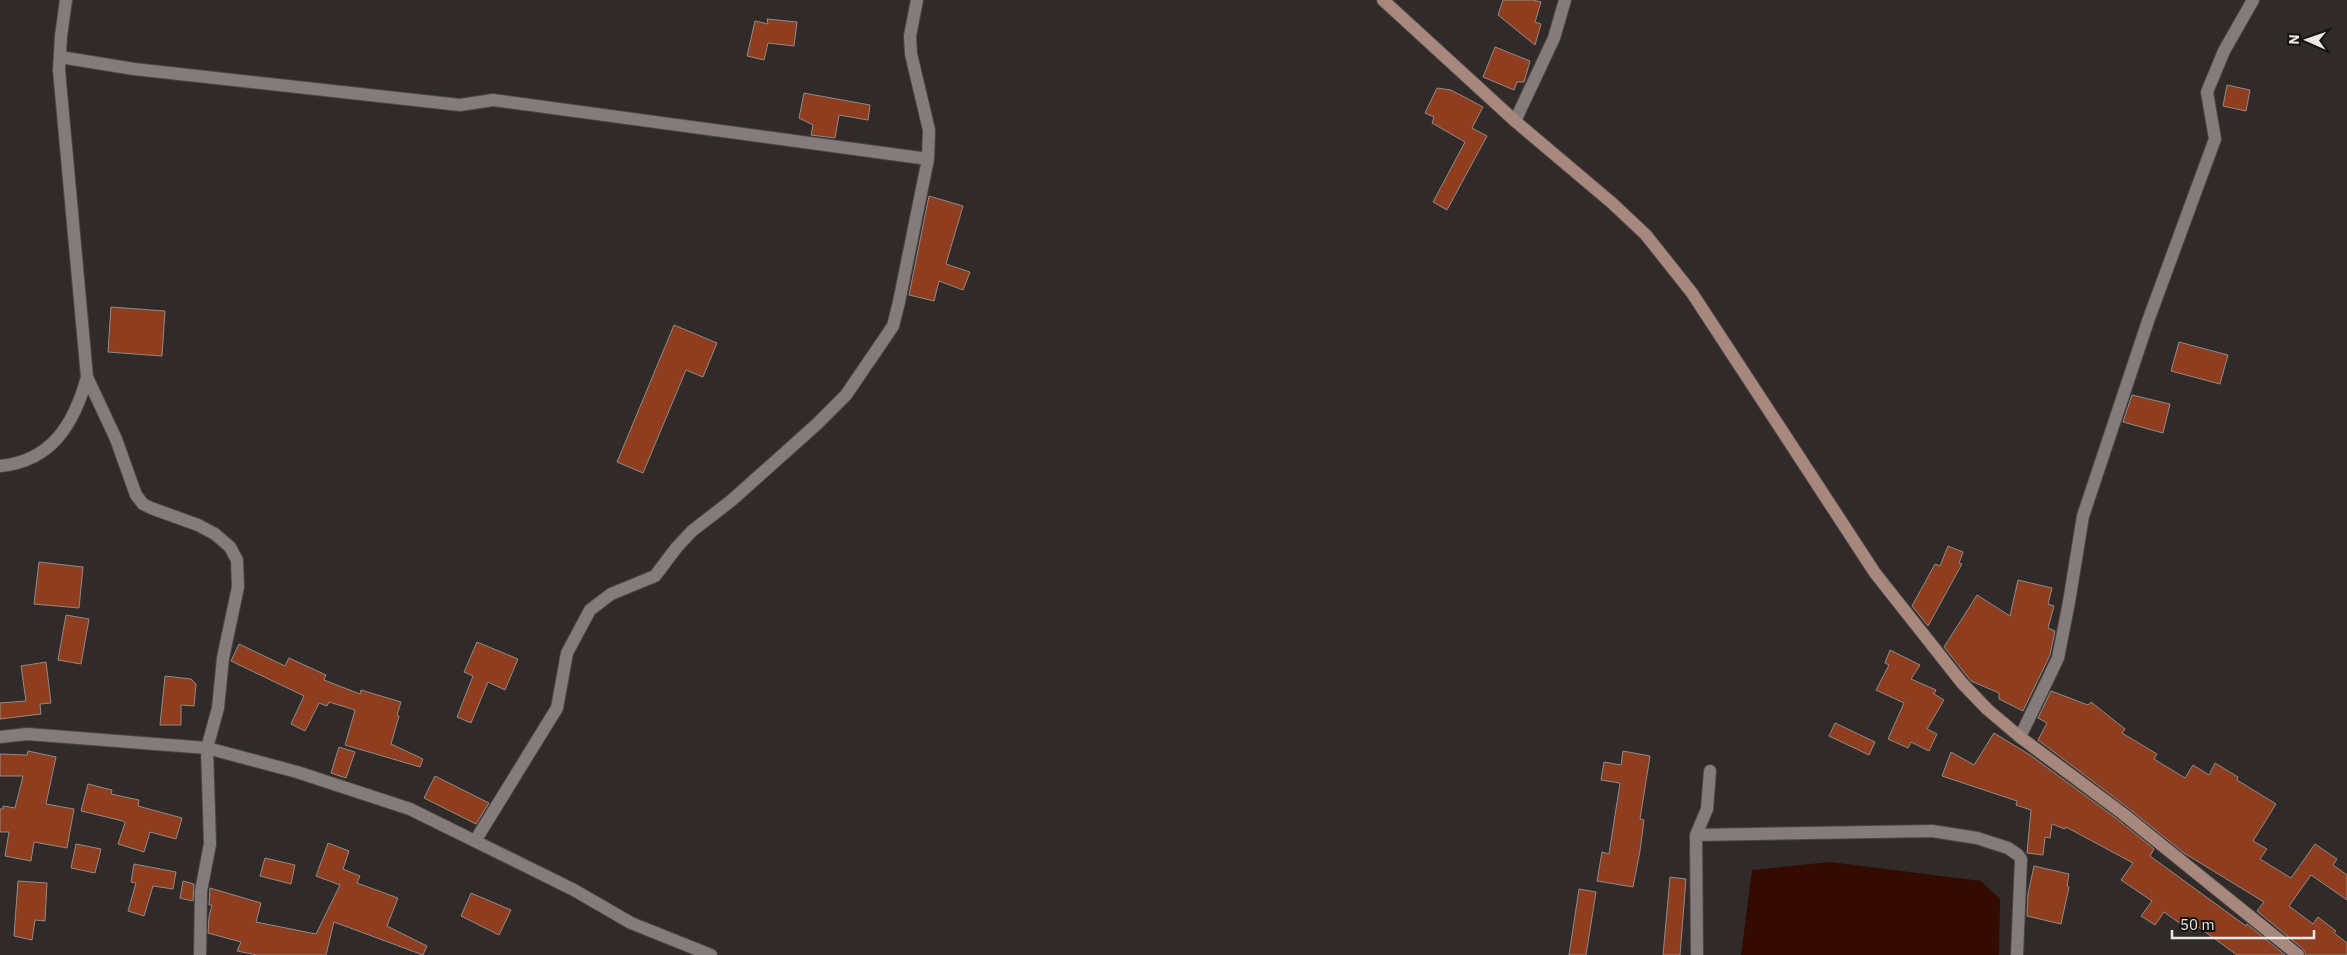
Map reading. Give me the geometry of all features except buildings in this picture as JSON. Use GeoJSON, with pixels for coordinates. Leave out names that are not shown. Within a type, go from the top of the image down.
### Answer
{"type":"FeatureCollection","features":[{"type":"Feature","properties":{"kind":"street"},"geometry":{"type":"LineString","coordinates":[[66,0],[60,57],[87,378],[116,439],[136,495],[143,504],[198,525],[214,534],[230,547],[237,560],[238,587],[224,658],[218,708],[207,748],[210,844],[201,891],[200,955]]}},
{"type":"Feature","properties":{"kind":"street"},"geometry":{"type":"LineString","coordinates":[[475,841],[557,708],[567,653],[590,610],[611,594],[656,576],[677,547],[692,531],[732,500],[817,424],[846,394],[892,326],[899,302],[928,159],[929,130],[911,54],[910,36],[917,0]]}},
{"type":"Feature","properties":{"kind":"street"},"geometry":{"type":"LineString","coordinates":[[1383,0],[1515,121],[1612,203],[1660,252],[1692,293],[1875,573],[1962,684],[1987,709],[2020,737],[2122,813],[2298,955]]}},
{"type":"Feature","properties":{"kind":"street"},"geometry":{"type":"LineString","coordinates":[[1515,121],[1554,38],[1565,0]]}},
{"type":"Feature","properties":{"kind":"street"},"geometry":{"type":"LineString","coordinates":[[2020,737],[2058,658],[2069,602],[2076,545],[2083,516],[2148,321],[2216,139],[2207,92],[2224,52],[2254,0]]}},
{"type":"Feature","properties":{"kind":"street"},"geometry":{"type":"LineString","coordinates":[[60,57],[134,69],[460,105],[493,100],[928,159]]}},
{"type":"Feature","properties":{"kind":"street"},"geometry":{"type":"LineString","coordinates":[[0,466],[29,460],[48,449],[61,434],[77,408],[87,378]]}},
{"type":"Feature","properties":{"kind":"street"},"geometry":{"type":"LineString","coordinates":[[0,737],[27,734],[207,748],[297,772],[410,809],[574,890],[631,923],[711,955]]}},
{"type":"Feature","properties":{"kind":"street"},"geometry":{"type":"LineString","coordinates":[[1697,955],[1696,836],[1707,809],[1710,771]]}},
{"type":"Feature","properties":{"kind":"street"},"geometry":{"type":"LineString","coordinates":[[1696,836],[1932,831],[1977,838],[2008,848],[2018,854],[2020,859],[2017,955]]}},
{"type":"Feature","properties":{"kind":"shaded area"},"geometry":{"type":"Polygon","coordinates":[[[1830,862],[1981,881],[2000,899],[1999,955],[1741,955],[1752,870],[1830,862]]]}}]}
